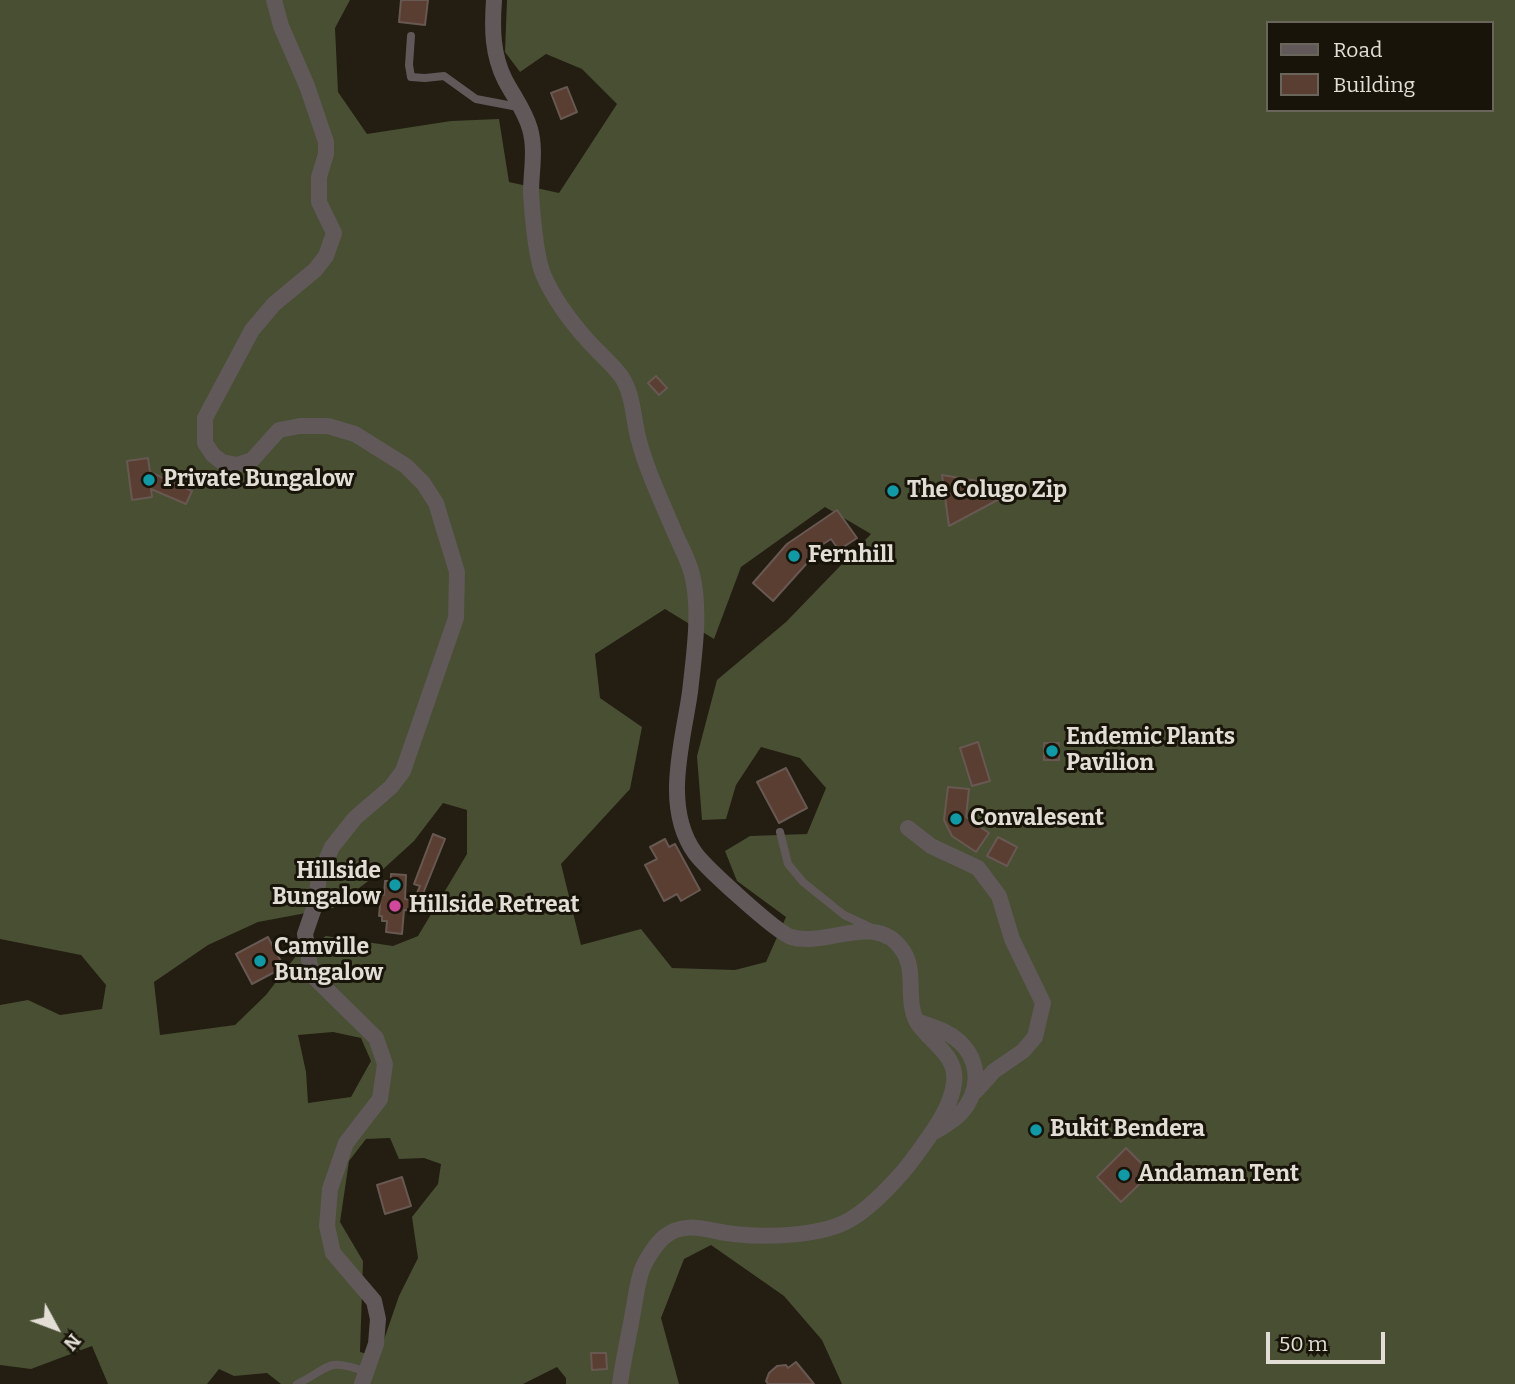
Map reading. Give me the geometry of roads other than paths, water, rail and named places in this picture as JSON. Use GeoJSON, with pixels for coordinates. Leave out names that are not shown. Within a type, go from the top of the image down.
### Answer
{"type":"FeatureCollection","features":[{"type":"Feature","properties":{"kind":"street"},"geometry":{"type":"LineString","coordinates":[[274,0],[281,26],[307,86],[326,142],[319,202],[334,233],[326,256],[315,271],[274,304],[252,330],[205,418],[205,443],[222,462],[237,465],[252,460],[279,430],[300,426],[328,426],[355,435],[406,466],[423,482],[436,503],[457,572],[456,618],[403,771],[391,787],[355,818],[332,847],[319,876],[316,902],[305,934],[310,967],[316,979],[376,1038],[385,1064],[380,1099],[346,1143],[330,1189],[327,1226],[333,1253],[374,1301],[378,1319],[376,1344],[365,1378]]}},
{"type":"Feature","properties":{"kind":"street"},"geometry":{"type":"LineString","coordinates":[[494,0],[492,28],[495,54],[532,134],[531,193],[540,269],[558,304],[622,378],[632,402],[646,461],[692,576],[696,606],[690,693],[677,769],[680,819],[686,836],[695,854],[773,927],[791,937],[808,939],[867,931],[881,934],[894,942],[903,951],[907,961],[912,1009],[916,1021],[953,1066],[954,1082],[947,1107],[930,1136],[909,1166],[850,1220],[833,1227],[793,1234],[732,1234],[701,1227],[666,1235],[643,1266],[620,1384]]}},
{"type":"Feature","properties":{"kind":"street"},"geometry":{"type":"LineString","coordinates":[[908,828],[931,846],[978,868],[999,896],[1012,939],[1044,1003],[1035,1037],[1023,1051],[1000,1066],[976,1091],[959,1115],[930,1136]]}},
{"type":"Feature","properties":{"kind":"street"},"geometry":{"type":"LineString","coordinates":[[916,1021],[947,1033],[968,1052],[976,1072],[976,1091]]}},
{"type":"Feature","properties":{"kind":"lane"},"geometry":{"type":"LineString","coordinates":[[411,36],[411,77],[443,76],[475,99],[521,107]]}},
{"type":"Feature","properties":{"kind":"lane"},"geometry":{"type":"LineString","coordinates":[[780,832],[788,864],[803,881],[844,915],[881,934]]}},
{"type":"Feature","properties":{"kind":"lane"},"geometry":{"type":"LineString","coordinates":[[297,1384],[321,1368],[342,1363],[365,1378]]}},
{"type":"Feature","properties":{"kind":"place","name":"Private Bungalow"},"geometry":{"type":"Point","coordinates":[149,480]}},
{"type":"Feature","properties":{"kind":"place","name":"The Colugo Zip"},"geometry":{"type":"Point","coordinates":[893,491]}},
{"type":"Feature","properties":{"kind":"place","name":"Fernhill"},"geometry":{"type":"Point","coordinates":[794,556]}},
{"type":"Feature","properties":{"kind":"place","name":"Endemic Plants Pavilion"},"geometry":{"type":"Point","coordinates":[1052,751]}},
{"type":"Feature","properties":{"kind":"place","name":"Convalesent"},"geometry":{"type":"Point","coordinates":[956,819]}},
{"type":"Feature","properties":{"kind":"place","name":"Hillside Bungalow"},"geometry":{"type":"Point","coordinates":[395,885]}},
{"type":"Feature","properties":{"kind":"place","name":"Hillside Retreat"},"geometry":{"type":"Point","coordinates":[395,906]}},
{"type":"Feature","properties":{"kind":"place","name":"Camville Bungalow"},"geometry":{"type":"Point","coordinates":[260,961]}},
{"type":"Feature","properties":{"kind":"place","name":"Bukit Bendera"},"geometry":{"type":"Point","coordinates":[1036,1130]}},
{"type":"Feature","properties":{"kind":"place","name":"Andaman Tent"},"geometry":{"type":"Point","coordinates":[1124,1175]}}]}
